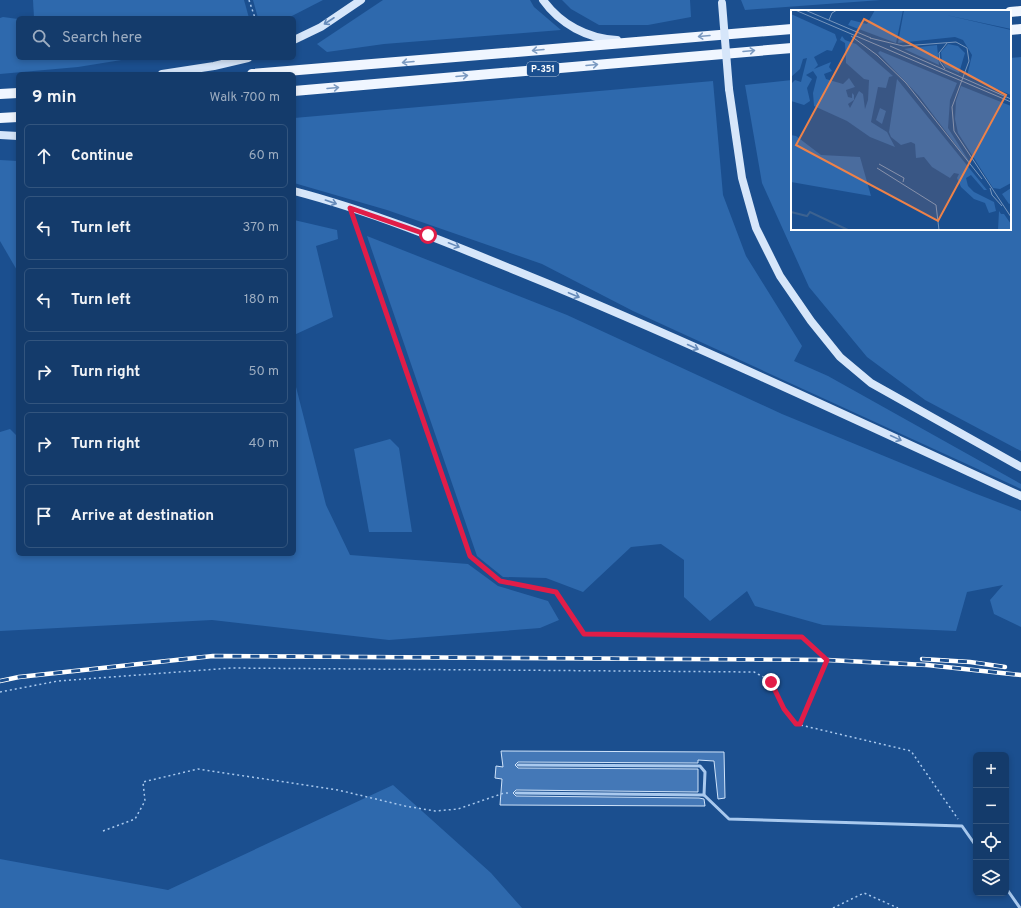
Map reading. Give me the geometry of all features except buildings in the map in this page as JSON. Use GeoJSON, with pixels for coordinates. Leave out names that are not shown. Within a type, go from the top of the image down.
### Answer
{"type":"FeatureCollection","features":[{"type":"Feature","properties":{"kind":"main road"},"geometry":{"type":"LineString","coordinates":[[296,39],[321,26],[361,0]]}},
{"type":"Feature","properties":{"kind":"main road"},"geometry":{"type":"LineString","coordinates":[[543,0],[563,21],[592,37],[612,40],[646,41]]}},
{"type":"Feature","properties":{"kind":"main road"},"geometry":{"type":"LineString","coordinates":[[722,1],[729,89],[742,178],[756,228],[780,276],[811,322],[840,357],[871,383],[1021,467]]}},
{"type":"Feature","properties":{"kind":"main road"},"geometry":{"type":"LineString","coordinates":[[1011,12],[1021,11]]}},
{"type":"Feature","properties":{"kind":"main road","name":"Р-351"},"geometry":{"type":"LineString","coordinates":[[276,72],[791,29]]}},
{"type":"Feature","properties":{"kind":"main road"},"geometry":{"type":"LineString","coordinates":[[1011,30],[1021,29]]}},
{"type":"Feature","properties":{"kind":"main road","name":"Р-351"},"geometry":{"type":"LineString","coordinates":[[296,91],[791,48]]}},
{"type":"Feature","properties":{"kind":"main road"},"geometry":{"type":"LineString","coordinates":[[175,72],[214,66],[240,60]]}},
{"type":"Feature","properties":{"kind":"main road"},"geometry":{"type":"LineString","coordinates":[[0,94],[16,93]]}},
{"type":"Feature","properties":{"kind":"main road"},"geometry":{"type":"LineString","coordinates":[[0,118],[16,117]]}},
{"type":"Feature","properties":{"kind":"main road"},"geometry":{"type":"LineString","coordinates":[[0,134],[16,136]]}},
{"type":"Feature","properties":{"kind":"main road"},"geometry":{"type":"LineString","coordinates":[[296,192],[350,208],[428,235],[627,317],[861,421],[1021,496]]}},
{"type":"Feature","properties":{"kind":"lane"},"geometry":{"type":"LineString","coordinates":[[518,765],[700,766],[705,772],[704,795]]}},
{"type":"Feature","properties":{"kind":"lane"},"geometry":{"type":"LineString","coordinates":[[516,793],[704,795],[729,819],[962,826],[973,842]]}},
{"type":"Feature","properties":{"kind":"lane"},"geometry":{"type":"LineString","coordinates":[[1009,892],[1020,908]]}},
{"type":"Feature","properties":{"kind":"path"},"geometry":{"type":"LineString","coordinates":[[249,0],[254,16]]}},
{"type":"Feature","properties":{"kind":"path"},"geometry":{"type":"LineString","coordinates":[[350,208],[470,556],[500,581],[556,592],[584,634],[802,637],[827,660],[800,724]]}},
{"type":"Feature","properties":{"kind":"path"},"geometry":{"type":"LineString","coordinates":[[0,692],[58,681],[231,668],[754,672],[771,682],[784,709],[796,724],[911,750],[962,826]]}},
{"type":"Feature","properties":{"kind":"path"},"geometry":{"type":"LineString","coordinates":[[102,831],[135,819],[145,801],[143,782],[198,769],[338,790],[405,806],[436,811],[458,809],[504,793],[516,793]]}},
{"type":"Feature","properties":{"kind":"path"},"geometry":{"type":"LineString","coordinates":[[833,908],[864,893],[898,908]]}},
{"type":"Feature","properties":{"kind":"shaded area"},"geometry":{"type":"Polygon","coordinates":[[[33,0],[244,0],[248,16],[34,16],[33,0]]]}},
{"type":"Feature","properties":{"kind":"shaded area"},"geometry":{"type":"Polygon","coordinates":[[[253,0],[323,0],[292,16],[257,16],[253,0]]]}},
{"type":"Feature","properties":{"kind":"shaded area"},"geometry":{"type":"Polygon","coordinates":[[[383,0],[530,0],[534,7],[561,30],[384,44],[327,52],[317,44],[383,0]]]}},
{"type":"Feature","properties":{"kind":"shaded area"},"geometry":{"type":"Polygon","coordinates":[[[562,0],[690,0],[691,17],[648,25],[599,25],[571,9],[562,0]]]}},
{"type":"Feature","properties":{"kind":"shaded area"},"geometry":{"type":"Polygon","coordinates":[[[741,0],[881,0],[745,10],[741,0]]]}},
{"type":"Feature","properties":{"kind":"shaded area"},"geometry":{"type":"Polygon","coordinates":[[[0,18],[16,19],[16,60],[122,60],[78,67],[0,74],[0,18]]]}},
{"type":"Feature","properties":{"kind":"shaded area"},"geometry":{"type":"Polygon","coordinates":[[[1021,57],[1021,451],[925,400],[867,357],[809,287],[762,183],[745,85],[791,80],[791,230],[1011,230],[1011,58],[1021,57]]]}},
{"type":"Feature","properties":{"kind":"shaded area"},"geometry":{"type":"Polygon","coordinates":[[[713,81],[723,195],[746,256],[802,346],[794,361],[828,376],[1021,484],[1021,489],[633,311],[542,264],[387,210],[296,184],[296,118],[713,81]]]}},
{"type":"Feature","properties":{"kind":"shaded area"},"geometry":{"type":"Polygon","coordinates":[[[0,160],[16,161],[16,269],[0,241],[0,160]]]}},
{"type":"Feature","properties":{"kind":"shaded area"},"geometry":{"type":"Polygon","coordinates":[[[296,220],[337,230],[338,239],[316,246],[333,317],[296,334],[296,220]]]}},
{"type":"Feature","properties":{"kind":"shaded area"},"geometry":{"type":"Polygon","coordinates":[[[367,236],[567,315],[782,414],[1021,511],[1021,627],[994,614],[990,600],[1003,585],[967,592],[956,631],[823,625],[755,606],[747,591],[710,621],[684,597],[684,560],[661,544],[631,547],[583,592],[546,578],[503,577],[477,556],[367,236]]]}},
{"type":"Feature","properties":{"kind":"shaded area"},"geometry":{"type":"Polygon","coordinates":[[[296,387],[326,505],[350,555],[468,564],[498,586],[548,601],[559,620],[540,628],[389,640],[212,620],[0,631],[0,432],[10,429],[16,435],[16,556],[296,556],[296,387]]]}},
{"type":"Feature","properties":{"kind":"shaded area"},"geometry":{"type":"Polygon","coordinates":[[[390,439],[399,448],[412,532],[369,532],[354,449],[390,439]]]}},
{"type":"Feature","properties":{"kind":"shaded area"},"geometry":{"type":"Polygon","coordinates":[[[393,785],[491,873],[522,908],[0,908],[0,859],[168,890],[393,785]]]}},
{"type":"Feature","properties":{"kind":"railway"},"geometry":{"type":"LineString","coordinates":[[0,681],[19,677],[213,656],[827,660],[927,665],[1021,675]]}},
{"type":"Feature","properties":{"kind":"railway"},"geometry":{"type":"LineString","coordinates":[[922,659],[970,662],[1005,667]]}},
{"type":"Feature","properties":{"kind":"route"},"geometry":{"type":"LineString","coordinates":[[428,235],[350,208],[470,556],[500,581],[556,592],[584,634],[802,637],[827,660],[800,724],[796,724],[784,709],[771,682]]}}]}
